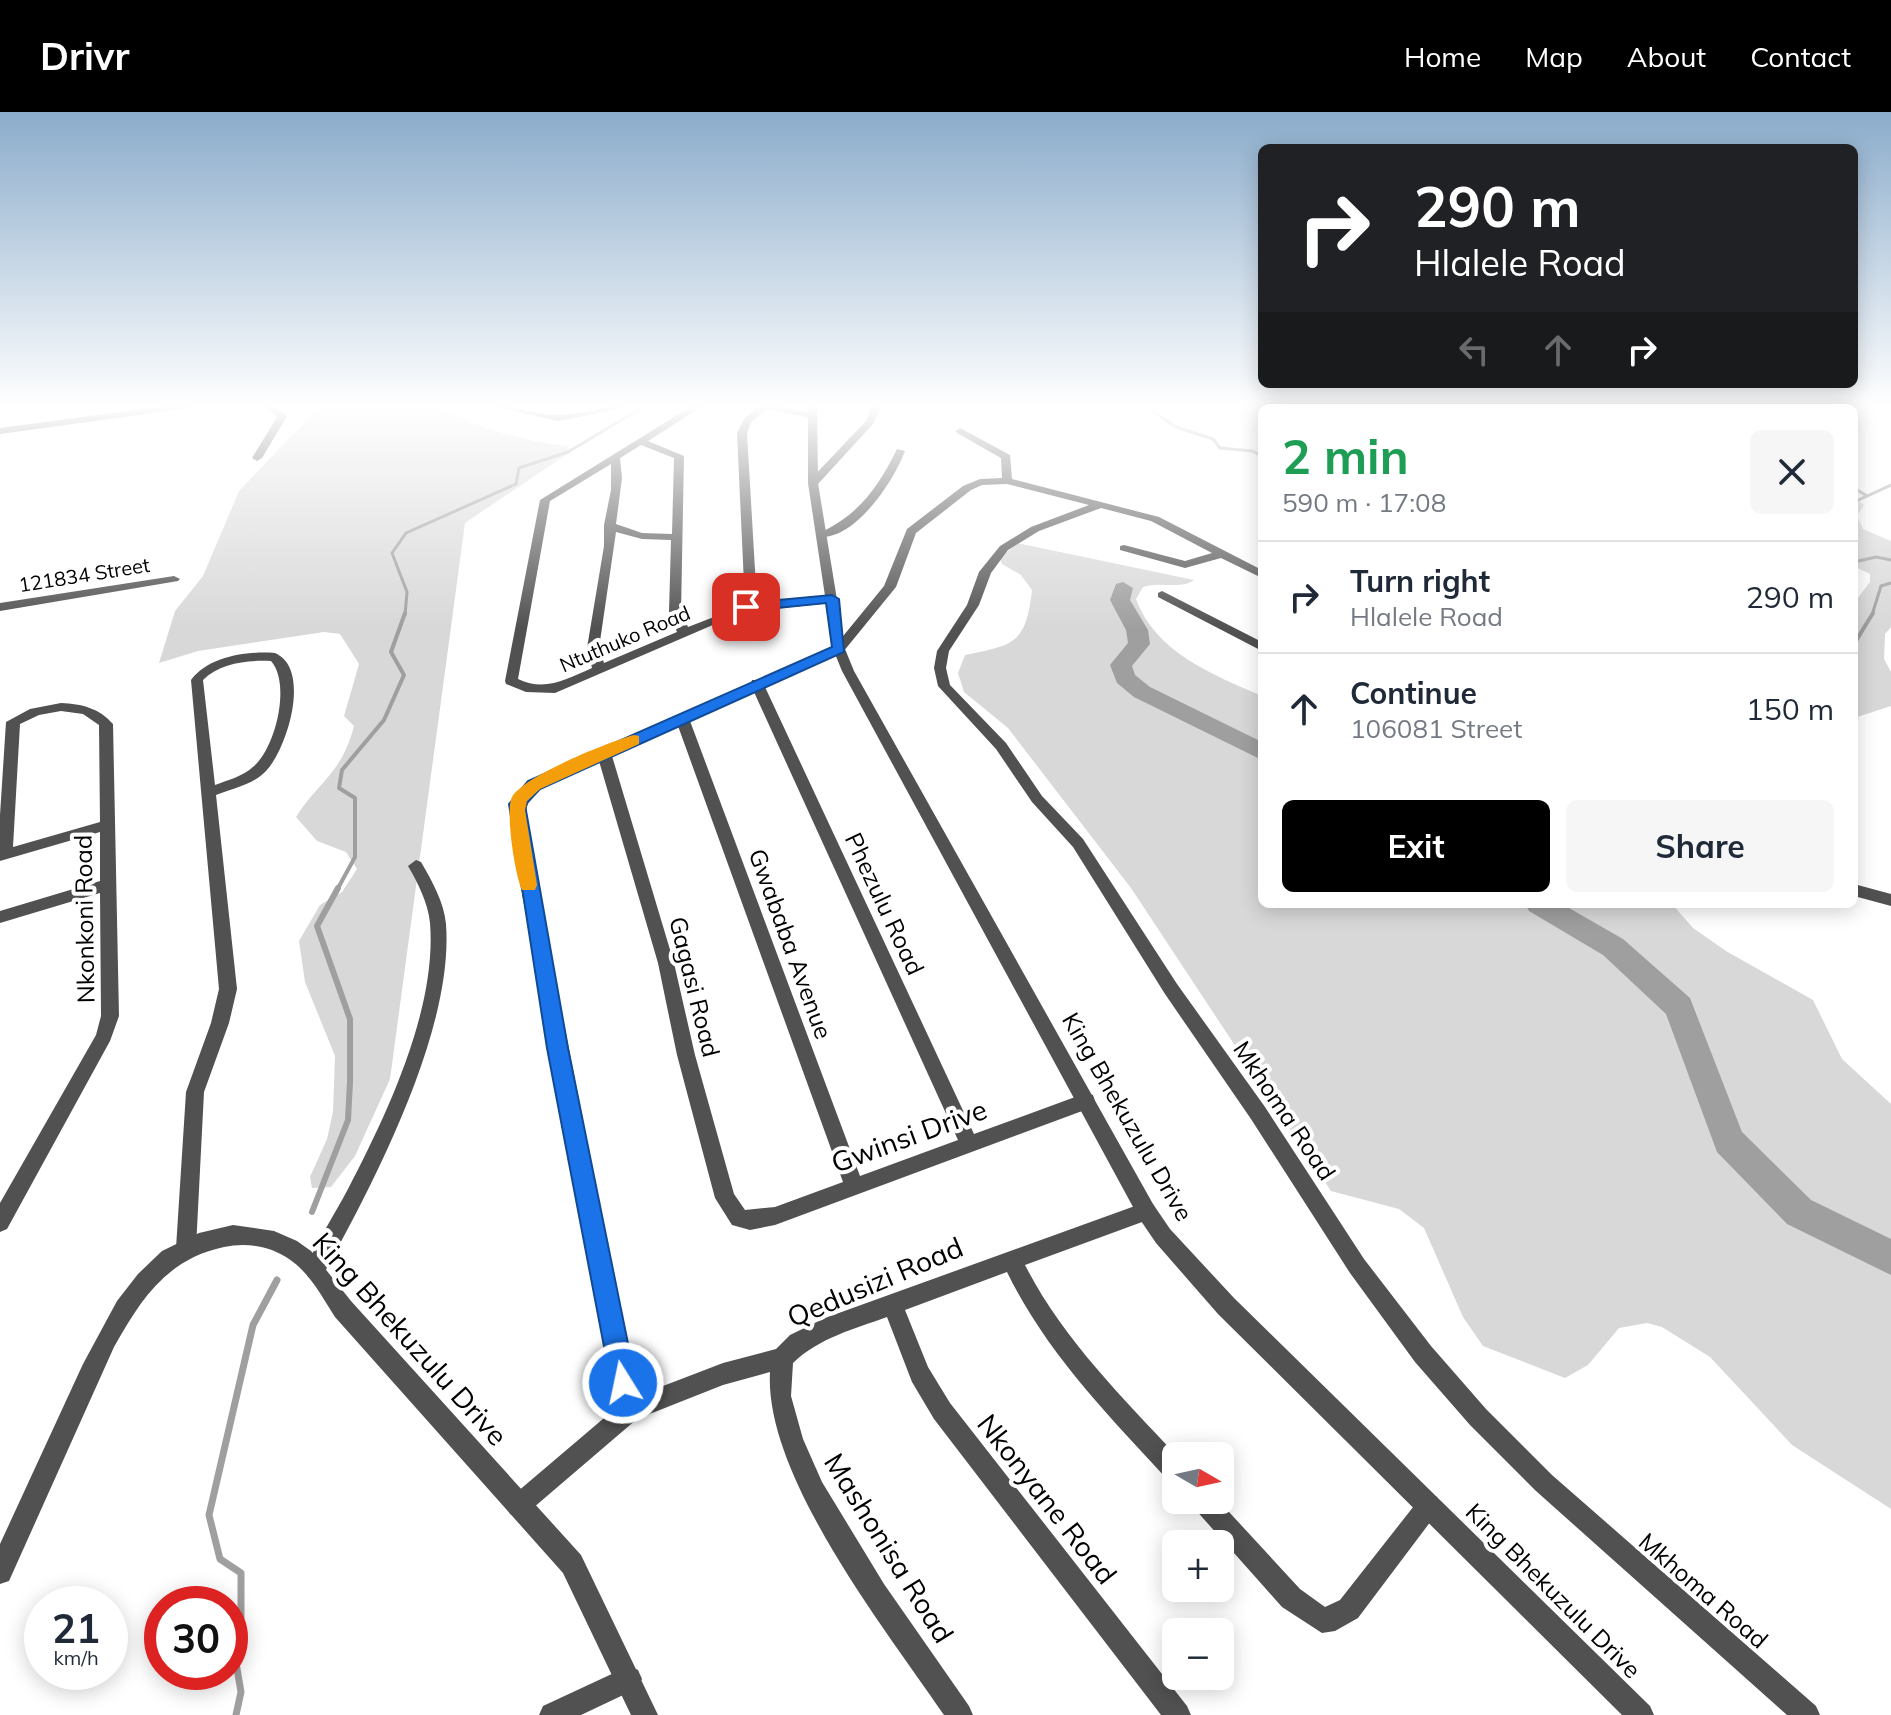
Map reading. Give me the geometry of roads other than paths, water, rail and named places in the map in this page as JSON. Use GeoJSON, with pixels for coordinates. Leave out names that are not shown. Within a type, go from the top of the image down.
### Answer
{"type":"FeatureCollection","features":[{"type":"Feature","properties":{"kind":"street","name":"Ntuthuko Road"},"geometry":{"type":"LineString","coordinates":[[579,479],[545,500],[510,679],[518,686],[549,690],[751,606],[832,599]]}},
{"type":"Feature","properties":{"kind":"street"},"geometry":{"type":"LineString","coordinates":[[599,670],[593,648],[610,546],[609,525],[616,479]]}},
{"type":"Feature","properties":{"kind":"street"},"geometry":{"type":"LineString","coordinates":[[679,479],[675,612],[684,633]]}},
{"type":"Feature","properties":{"kind":"street"},"geometry":{"type":"LineString","coordinates":[[744,479],[751,606]]}},
{"type":"Feature","properties":{"kind":"street","name":"King Bhekuzulu Drive"},"geometry":{"type":"LineString","coordinates":[[813,479],[839,649],[862,697],[1146,1211],[1163,1236],[1226,1306],[1641,1715]]}},
{"type":"Feature","properties":{"kind":"street"},"geometry":{"type":"LineString","coordinates":[[813,483],[817,479]]}},
{"type":"Feature","properties":{"kind":"street"},"geometry":{"type":"LineString","coordinates":[[823,535],[842,528],[867,503],[885,479]]}},
{"type":"Feature","properties":{"kind":"street"},"geometry":{"type":"LineString","coordinates":[[629,1411],[558,1048],[517,810],[519,799],[534,785],[839,649],[890,587],[911,531],[970,486],[987,481],[1007,481],[1164,522],[1219,555],[1258,573]]}},
{"type":"Feature","properties":{"kind":"street","name":"Mkhoma Road"},"geometry":{"type":"LineString","coordinates":[[1100,505],[1035,529],[1004,548],[985,572],[973,605],[943,651],[940,668],[944,686],[1001,746],[1035,796],[1078,843],[1171,989],[1258,1113],[1357,1266],[1423,1354],[1511,1452],[1807,1715]]}},
{"type":"Feature","properties":{"kind":"street"},"geometry":{"type":"LineString","coordinates":[[609,525],[625,534],[639,534],[653,539],[678,537]]}},
{"type":"Feature","properties":{"kind":"street"},"geometry":{"type":"LineString","coordinates":[[1124,548],[1185,565],[1219,555]]}},
{"type":"Feature","properties":{"kind":"street","name":"121834 Street"},"geometry":{"type":"LineString","coordinates":[[0,607],[174,579]]}},
{"type":"Feature","properties":{"kind":"street"},"geometry":{"type":"LineString","coordinates":[[1162,595],[1258,645]]}},
{"type":"Feature","properties":{"kind":"street"},"geometry":{"type":"LineString","coordinates":[[186,1248],[195,1092],[220,1023],[228,989],[197,680],[208,670],[272,656],[282,664],[287,686],[286,709],[267,760],[249,776],[209,792]]}},
{"type":"Feature","properties":{"kind":"street","name":"Phezulu Road"},"geometry":{"type":"LineString","coordinates":[[757,683],[969,1143]]}},
{"type":"Feature","properties":{"kind":"street","name":"Nkonkoni Road"},"geometry":{"type":"LineString","coordinates":[[0,1222],[108,1025],[111,1007],[105,721],[90,712],[69,708],[24,716],[12,724],[2,855]]}},
{"type":"Feature","properties":{"kind":"street","name":"Gwababa Avenue"},"geometry":{"type":"LineString","coordinates":[[682,717],[854,1186]]}},
{"type":"Feature","properties":{"kind":"street","name":"Gagasi Road"},"geometry":{"type":"LineString","coordinates":[[604,754],[666,963],[686,1055],[725,1198],[739,1218],[750,1220]]}},
{"type":"Feature","properties":{"kind":"street"},"geometry":{"type":"LineString","coordinates":[[2,855],[107,825]]}},
{"type":"Feature","properties":{"kind":"street"},"geometry":{"type":"LineString","coordinates":[[315,1270],[357,1195],[432,1000],[438,925],[429,891],[416,866]]}},
{"type":"Feature","properties":{"kind":"street"},"geometry":{"type":"LineString","coordinates":[[0,917],[107,885]]}},
{"type":"Feature","properties":{"kind":"street"},"geometry":{"type":"LineString","coordinates":[[1858,891],[1891,900]]}},
{"type":"Feature","properties":{"kind":"street","name":"Gwinsi Drive"},"geometry":{"type":"LineString","coordinates":[[750,1220],[775,1216],[1086,1101]]}},
{"type":"Feature","properties":{"kind":"street","name":"Qedusizi Road"},"geometry":{"type":"LineString","coordinates":[[518,1506],[629,1411],[723,1374],[782,1358],[811,1336],[1146,1211]]}},
{"type":"Feature","properties":{"kind":"street","name":"King Bhekuzulu Drive"},"geometry":{"type":"LineString","coordinates":[[0,1572],[116,1323],[145,1280],[186,1248],[223,1236],[263,1237],[298,1253],[315,1270],[343,1309],[572,1564],[645,1715]]}},
{"type":"Feature","properties":{"kind":"street"},"geometry":{"type":"LineString","coordinates":[[1011,1259],[1030,1301],[1061,1345],[1162,1457]]}},
{"type":"Feature","properties":{"kind":"street","name":"Nkonyane Road"},"geometry":{"type":"LineString","coordinates":[[893,1306],[920,1374],[942,1411],[1178,1715]]}},
{"type":"Feature","properties":{"kind":"street","name":"Mashonisa Road"},"geometry":{"type":"LineString","coordinates":[[782,1358],[779,1378],[782,1412],[807,1480],[835,1528],[960,1715]]}},
{"type":"Feature","properties":{"kind":"street"},"geometry":{"type":"LineString","coordinates":[[1215,1514],[1291,1598],[1322,1620],[1335,1618],[1349,1609],[1429,1505]]}},
{"type":"Feature","properties":{"kind":"street"},"geometry":{"type":"LineString","coordinates":[[552,1715],[629,1679]]}},
{"type":"Feature","properties":{"kind":"waterway"},"geometry":{"type":"LineString","coordinates":[[405,615],[407,592],[392,553],[406,533],[516,484],[517,479]]}},
{"type":"Feature","properties":{"kind":"waterway"},"geometry":{"type":"LineString","coordinates":[[1858,500],[1891,485]]}},
{"type":"Feature","properties":{"kind":"waterway"},"geometry":{"type":"LineString","coordinates":[[1858,490],[1867,496]]}},
{"type":"Feature","properties":{"kind":"waterway"},"geometry":{"type":"LineString","coordinates":[[1858,561],[1876,557],[1891,560]]}},
{"type":"Feature","properties":{"kind":"waterway"},"geometry":{"type":"LineString","coordinates":[[1872,614],[1881,586],[1891,583]]}},
{"type":"Feature","properties":{"kind":"waterway"},"geometry":{"type":"LineString","coordinates":[[1123,588],[1120,600],[1137,630],[1139,644],[1121,665],[1125,678],[1142,692],[1258,750]]}},
{"type":"Feature","properties":{"kind":"waterway"},"geometry":{"type":"LineString","coordinates":[[337,890],[355,857],[355,798],[339,788],[342,770],[384,720],[404,675],[391,652],[405,613]]}},
{"type":"Feature","properties":{"kind":"waterway"},"geometry":{"type":"LineString","coordinates":[[1858,637],[1872,614]]}},
{"type":"Feature","properties":{"kind":"waterway"},"geometry":{"type":"LineString","coordinates":[[312,1212],[348,1120],[350,1019],[317,926],[338,888]]}},
{"type":"Feature","properties":{"kind":"waterway"},"geometry":{"type":"LineString","coordinates":[[1546,908],[1613,947],[1679,1007],[1729,1141],[1799,1212],[1891,1258]]}},
{"type":"Feature","properties":{"kind":"waterway"},"geometry":{"type":"LineString","coordinates":[[236,1715],[241,1692],[235,1657],[241,1617],[241,1573],[220,1559],[209,1515],[253,1325],[277,1280]]}}]}
